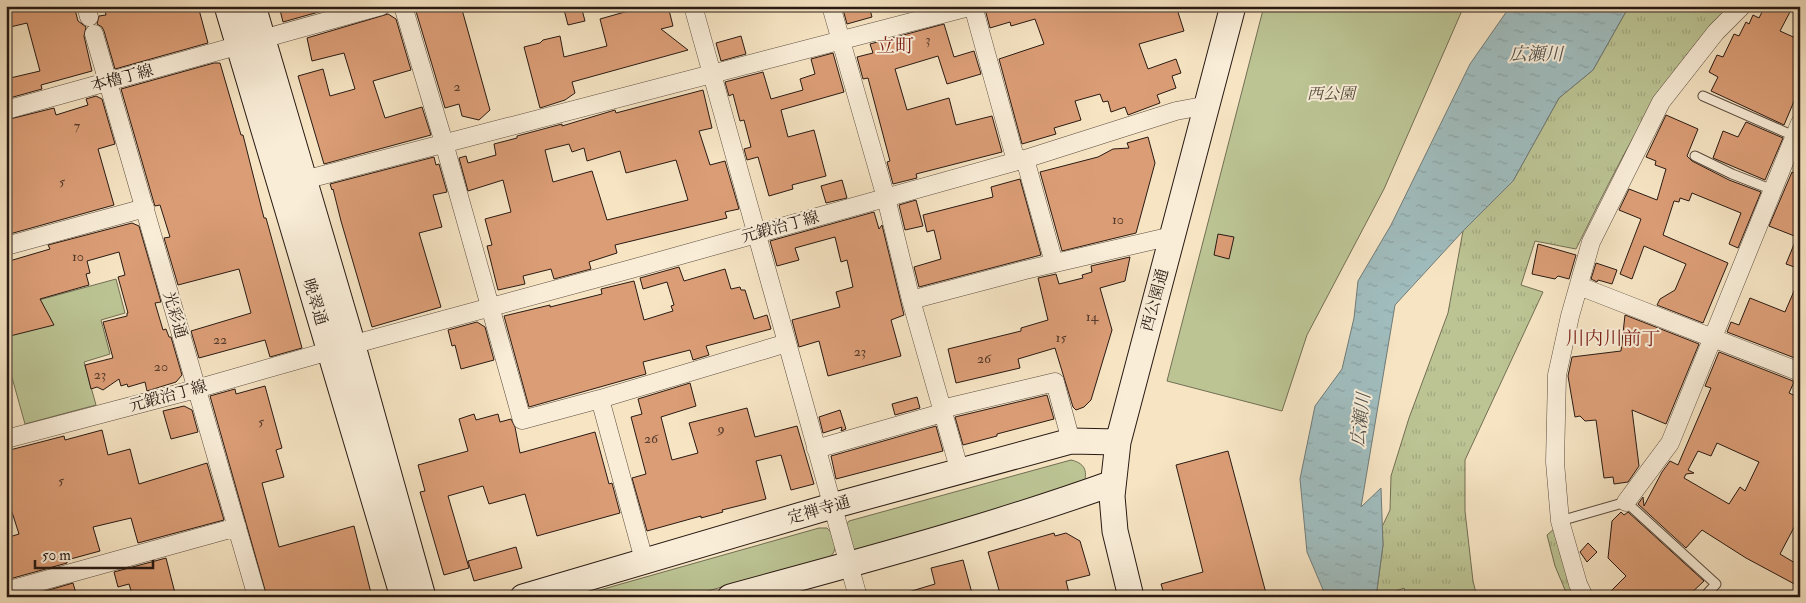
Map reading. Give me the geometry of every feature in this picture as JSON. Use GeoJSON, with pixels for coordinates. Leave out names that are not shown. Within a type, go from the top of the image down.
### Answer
{"type":"FeatureCollection","features":[{"type":"Feature","properties":{"kind":"street","name":"晩翠通"},"geometry":{"type":"LineString","coordinates":[[227,6],[238,46],[341,348],[423,597]]}},
{"type":"Feature","properties":{"kind":"street","name":"晩翠通"},"geometry":{"type":"LineString","coordinates":[[253,6],[304,180],[341,348],[404,597]]}},
{"type":"Feature","properties":{"kind":"street"},"geometry":{"type":"LineString","coordinates":[[262,40],[381,6]]}},
{"type":"Feature","properties":{"kind":"street"},"geometry":{"type":"LineString","coordinates":[[403,6],[444,143],[522,420],[600,399],[787,343]]}},
{"type":"Feature","properties":{"kind":"street"},"geometry":{"type":"LineString","coordinates":[[694,6],[858,597]]}},
{"type":"Feature","properties":{"kind":"street"},"geometry":{"type":"LineString","coordinates":[[831,6],[886,198],[960,472]]}},
{"type":"Feature","properties":{"kind":"street"},"geometry":{"type":"LineString","coordinates":[[304,180],[973,6],[1054,263]]}},
{"type":"Feature","properties":{"kind":"street","name":"西公園通"},"geometry":{"type":"LineString","coordinates":[[1131,597],[1115,531],[1112,496],[1118,442],[1233,6]]}},
{"type":"Feature","properties":{"kind":"street"},"geometry":{"type":"LineString","coordinates":[[1584,597],[1578,584],[1560,521],[1555,462],[1557,374],[1570,316],[1591,242],[1661,102],[1716,32],[1742,6]]}},
{"type":"Feature","properties":{"kind":"street","name":"光彩通"},"geometry":{"type":"LineString","coordinates":[[89,19],[257,597]]}},
{"type":"Feature","properties":{"kind":"street","name":"本櫓丁線"},"geometry":{"type":"LineString","coordinates":[[6,110],[262,40]]}},
{"type":"Feature","properties":{"kind":"street","name":"元鍛治丁線"},"geometry":{"type":"LineString","coordinates":[[6,439],[196,389],[886,198],[1021,160],[1176,111],[1208,105]]}},
{"type":"Feature","properties":{"kind":"street"},"geometry":{"type":"LineString","coordinates":[[1626,502],[1670,443],[1797,130]]}},
{"type":"Feature","properties":{"kind":"street"},"geometry":{"type":"LineString","coordinates":[[6,246],[145,208]]}},
{"type":"Feature","properties":{"kind":"street"},"geometry":{"type":"LineString","coordinates":[[912,300],[1054,263],[1172,236]]}},
{"type":"Feature","properties":{"kind":"street"},"geometry":{"type":"LineString","coordinates":[[1579,286],[1800,372]]}},
{"type":"Feature","properties":{"kind":"street"},"geometry":{"type":"LineString","coordinates":[[816,449],[942,411],[1055,382],[1071,441]]}},
{"type":"Feature","properties":{"kind":"street"},"geometry":{"type":"LineString","coordinates":[[600,399],[644,560]]}},
{"type":"Feature","properties":{"kind":"street","name":"定禅寺通"},"geometry":{"type":"LineString","coordinates":[[523,597],[832,506],[1071,441],[1118,442]]}},
{"type":"Feature","properties":{"kind":"street"},"geometry":{"type":"LineString","coordinates":[[730,597],[849,565],[1060,502],[1113,483]]}},
{"type":"Feature","properties":{"kind":"street"},"geometry":{"type":"LineString","coordinates":[[6,591],[237,527]]}},
{"type":"Feature","properties":{"kind":"lane"},"geometry":{"type":"LineString","coordinates":[[1703,96],[1797,130]]}},
{"type":"Feature","properties":{"kind":"lane"},"geometry":{"type":"LineString","coordinates":[[1695,156],[1732,174],[1772,190]]}},
{"type":"Feature","properties":{"kind":"lane"},"geometry":{"type":"LineString","coordinates":[[1560,521],[1626,502],[1716,584],[1704,597]]}},
{"type":"Feature","properties":{"kind":"green space","name":"西公園"},"geometry":{"type":"Polygon","coordinates":[[[1264,6],[1464,6],[1384,189],[1307,335],[1282,411],[1167,381],[1264,6]]]}},
{"type":"Feature","properties":{"kind":"green space"},"geometry":{"type":"Polygon","coordinates":[[[1629,6],[1730,6],[1705,32],[1662,90],[1625,152],[1576,249],[1535,241],[1521,285],[1543,292],[1465,460],[1465,511],[1473,581],[1477,597],[1407,597],[1404,588],[1376,597],[1383,545],[1382,527],[1390,510],[1391,476],[1409,418],[1448,313],[1463,231],[1513,181],[1559,98],[1593,70],[1629,6]]]}},
{"type":"Feature","properties":{"kind":"green space"},"geometry":{"type":"Polygon","coordinates":[[[116,279],[125,313],[101,320],[110,354],[84,362],[96,405],[25,424],[6,356],[6,309],[116,279]]]}},
{"type":"Feature","properties":{"kind":"green space"},"geometry":{"type":"Polygon","coordinates":[[[1071,460],[1079,463],[1084,468],[1084,483],[857,551],[851,549],[845,526],[849,521],[1071,460]]]}},
{"type":"Feature","properties":{"kind":"green space"},"geometry":{"type":"Polygon","coordinates":[[[819,528],[827,528],[833,535],[835,550],[830,557],[686,597],[575,597],[819,528]]]}},
{"type":"Feature","properties":{"kind":"green space"},"geometry":{"type":"Polygon","coordinates":[[[1554,529],[1578,597],[1568,597],[1555,566],[1547,535],[1554,529]]]}},
{"type":"Feature","properties":{"kind":"water","name":"広瀬川"},"geometry":{"type":"Polygon","coordinates":[[[1507,6],[1629,6],[1593,70],[1559,98],[1513,181],[1463,231],[1395,305],[1361,507],[1381,488],[1383,545],[1376,597],[1324,597],[1324,592],[1307,552],[1300,479],[1315,406],[1342,369],[1354,318],[1358,281],[1391,225],[1470,64],[1507,11],[1507,6]]]}},
{"type":"Feature","properties":{"kind":"building"},"geometry":{"type":"Polygon","coordinates":[[[6,6],[74,6],[78,21],[86,27],[84,36],[92,71],[41,85],[42,89],[6,99],[6,79],[40,71],[27,23],[6,28],[6,6]]]}},
{"type":"Feature","properties":{"kind":"building"},"geometry":{"type":"Polygon","coordinates":[[[104,6],[198,6],[208,43],[115,69],[104,31],[97,24],[99,16],[106,15],[104,6]]]}},
{"type":"Feature","properties":{"kind":"building"},"geometry":{"type":"Polygon","coordinates":[[[279,6],[340,6],[283,22],[279,6]]]}},
{"type":"Feature","properties":{"kind":"building"},"geometry":{"type":"Polygon","coordinates":[[[419,6],[461,6],[490,110],[479,120],[462,116],[459,104],[445,108],[415,8],[419,6]]]}},
{"type":"Feature","properties":{"kind":"building"},"geometry":{"type":"Polygon","coordinates":[[[563,6],[581,6],[585,21],[568,25],[563,6]]]}},
{"type":"Feature","properties":{"kind":"building"},"geometry":{"type":"Polygon","coordinates":[[[646,6],[668,6],[673,26],[661,29],[688,50],[572,82],[575,93],[565,100],[540,108],[524,47],[560,36],[564,57],[607,46],[600,19],[646,6]]]}},
{"type":"Feature","properties":{"kind":"building"},"geometry":{"type":"Polygon","coordinates":[[[842,6],[869,6],[872,17],[847,24],[842,6]]]}},
{"type":"Feature","properties":{"kind":"building"},"geometry":{"type":"Polygon","coordinates":[[[993,6],[1176,6],[1184,31],[1139,44],[1148,69],[1176,59],[1181,73],[1172,76],[1176,88],[1157,95],[1160,103],[1128,115],[1125,107],[1111,112],[1108,101],[1103,102],[1100,94],[1075,101],[1081,120],[1054,128],[1056,134],[1022,144],[999,59],[1044,44],[1035,19],[1011,26],[1010,22],[990,28],[985,9],[993,6]]]}},
{"type":"Feature","properties":{"kind":"building"},"geometry":{"type":"Polygon","coordinates":[[[1765,6],[1784,6],[1791,10],[1780,31],[1800,40],[1800,57],[1794,68],[1800,71],[1800,87],[1784,125],[1711,91],[1718,77],[1709,72],[1717,55],[1723,57],[1734,34],[1739,36],[1746,22],[1749,24],[1753,15],[1759,18],[1765,6]]]}},
{"type":"Feature","properties":{"kind":"building"},"geometry":{"type":"Polygon","coordinates":[[[388,14],[396,19],[411,70],[373,81],[385,118],[422,107],[431,135],[324,164],[298,76],[323,69],[330,96],[355,89],[344,53],[312,61],[307,38],[388,14]]]}},
{"type":"Feature","properties":{"kind":"building"},"geometry":{"type":"Polygon","coordinates":[[[944,24],[954,57],[974,51],[981,74],[947,84],[938,56],[895,69],[907,110],[949,98],[956,125],[992,116],[1002,152],[916,174],[917,178],[893,184],[887,162],[890,161],[868,78],[863,79],[857,57],[873,53],[870,44],[944,24]]]}},
{"type":"Feature","properties":{"kind":"building"},"geometry":{"type":"Polygon","coordinates":[[[741,36],[746,54],[721,61],[716,43],[741,36]]]}},
{"type":"Feature","properties":{"kind":"building"},"geometry":{"type":"Polygon","coordinates":[[[833,53],[844,92],[781,110],[788,137],[814,130],[826,176],[792,185],[793,189],[769,196],[758,157],[747,160],[744,149],[751,147],[744,120],[740,121],[733,94],[729,96],[725,82],[763,72],[771,99],[803,90],[800,79],[815,74],[811,59],[833,53]]]}},
{"type":"Feature","properties":{"kind":"building"},"geometry":{"type":"Polygon","coordinates":[[[214,63],[220,63],[241,135],[243,135],[264,218],[266,218],[302,348],[270,357],[265,340],[199,358],[191,331],[251,313],[239,269],[178,285],[164,238],[170,237],[160,205],[155,206],[154,203],[121,89],[214,63]]]}},
{"type":"Feature","properties":{"kind":"building"},"geometry":{"type":"Polygon","coordinates":[[[703,90],[712,128],[699,131],[710,165],[725,161],[739,209],[725,212],[727,218],[615,245],[617,253],[589,262],[591,269],[554,279],[551,269],[523,276],[525,284],[498,290],[487,246],[492,245],[485,219],[511,212],[503,180],[468,191],[459,158],[466,156],[468,163],[496,155],[494,144],[615,110],[616,113],[703,90]],[[569,144],[545,150],[553,182],[592,171],[607,220],[688,200],[676,160],[626,173],[620,151],[587,161],[584,148],[572,152],[569,144]]]}},
{"type":"Feature","properties":{"kind":"building"},"geometry":{"type":"Polygon","coordinates":[[[96,96],[102,99],[115,144],[98,149],[114,205],[6,235],[6,120],[54,108],[56,115],[88,105],[86,99],[96,96]]]}},
{"type":"Feature","properties":{"kind":"building"},"geometry":{"type":"Polygon","coordinates":[[[1666,115],[1698,129],[1687,156],[1692,161],[1729,180],[1761,192],[1738,248],[1729,244],[1741,213],[1692,193],[1689,201],[1680,198],[1679,202],[1674,201],[1663,235],[1728,263],[1703,323],[1657,305],[1660,299],[1675,290],[1686,264],[1644,246],[1632,279],[1620,274],[1641,219],[1619,210],[1629,189],[1657,200],[1666,169],[1655,165],[1656,161],[1646,157],[1666,115]]]}},
{"type":"Feature","properties":{"kind":"building"},"geometry":{"type":"Polygon","coordinates":[[[1746,122],[1783,138],[1765,180],[1713,158],[1723,131],[1738,137],[1746,122]]]}},
{"type":"Feature","properties":{"kind":"building"},"geometry":{"type":"Polygon","coordinates":[[[1148,137],[1155,163],[1136,233],[1062,251],[1040,172],[1098,157],[1113,149],[1129,148],[1127,143],[1148,137]]]}},
{"type":"Feature","properties":{"kind":"building"},"geometry":{"type":"Polygon","coordinates":[[[434,157],[436,165],[439,164],[447,192],[433,195],[442,227],[419,233],[441,307],[372,327],[330,184],[434,157]]]}},
{"type":"Feature","properties":{"kind":"building"},"geometry":{"type":"Polygon","coordinates":[[[1792,172],[1800,175],[1800,269],[1786,264],[1797,237],[1769,226],[1792,172]]]}},
{"type":"Feature","properties":{"kind":"building"},"geometry":{"type":"Polygon","coordinates":[[[1020,179],[1041,255],[919,287],[914,267],[941,259],[934,230],[927,232],[923,215],[993,197],[991,187],[1020,179]]]}},
{"type":"Feature","properties":{"kind":"building"},"geometry":{"type":"Polygon","coordinates":[[[842,180],[847,198],[826,203],[821,186],[842,180]]]}},
{"type":"Feature","properties":{"kind":"building"},"geometry":{"type":"Polygon","coordinates":[[[916,200],[923,226],[905,230],[899,205],[916,200]]]}},
{"type":"Feature","properties":{"kind":"building"},"geometry":{"type":"Polygon","coordinates":[[[874,212],[879,229],[882,225],[904,315],[891,320],[901,356],[828,376],[819,341],[799,347],[792,320],[840,307],[836,292],[853,287],[847,260],[841,262],[835,237],[795,248],[799,260],[777,266],[770,241],[874,212]]]}},
{"type":"Feature","properties":{"kind":"building"},"geometry":{"type":"Polygon","coordinates":[[[132,223],[139,226],[161,302],[155,303],[163,330],[166,329],[169,337],[171,337],[182,375],[176,382],[147,391],[145,382],[128,387],[127,384],[121,386],[119,379],[103,390],[97,387],[91,389],[85,365],[113,358],[103,322],[127,316],[128,313],[118,277],[125,275],[119,252],[87,261],[90,273],[86,274],[89,285],[40,299],[54,325],[6,337],[6,262],[50,249],[48,245],[132,223]]]}},
{"type":"Feature","properties":{"kind":"building"},"geometry":{"type":"Polygon","coordinates":[[[1218,234],[1234,237],[1229,259],[1214,255],[1218,234]]]}},
{"type":"Feature","properties":{"kind":"building"},"geometry":{"type":"Polygon","coordinates":[[[1538,244],[1576,255],[1569,279],[1558,276],[1555,279],[1532,274],[1538,244]]]}},
{"type":"Feature","properties":{"kind":"building"},"geometry":{"type":"Polygon","coordinates":[[[1130,257],[1125,281],[1100,288],[1112,330],[1091,400],[1084,407],[1076,410],[1073,407],[1055,348],[1018,359],[1020,368],[956,383],[948,349],[1021,331],[1021,328],[1048,320],[1038,278],[1056,274],[1059,284],[1083,278],[1082,275],[1092,272],[1091,266],[1130,257]]]}},
{"type":"Feature","properties":{"kind":"building"},"geometry":{"type":"Polygon","coordinates":[[[1596,263],[1617,270],[1612,284],[1598,280],[1597,282],[1591,279],[1596,263]]]}},
{"type":"Feature","properties":{"kind":"building"},"geometry":{"type":"Polygon","coordinates":[[[679,267],[684,281],[725,269],[731,289],[740,287],[741,290],[745,290],[754,319],[767,315],[771,329],[706,346],[709,355],[693,360],[690,350],[643,362],[646,374],[529,407],[504,316],[602,294],[601,289],[634,281],[644,320],[673,311],[671,306],[674,305],[667,282],[643,289],[640,278],[679,267]]]}},
{"type":"Feature","properties":{"kind":"building"},"geometry":{"type":"Polygon","coordinates":[[[1800,277],[1800,360],[1727,332],[1731,322],[1739,325],[1750,298],[1785,312],[1800,277]]]}},
{"type":"Feature","properties":{"kind":"building"},"geometry":{"type":"Polygon","coordinates":[[[1625,315],[1699,344],[1666,424],[1632,410],[1639,466],[1628,482],[1614,484],[1613,477],[1604,478],[1596,420],[1585,421],[1580,416],[1575,417],[1568,376],[1572,357],[1621,351],[1625,315]]]}},
{"type":"Feature","properties":{"kind":"building"},"geometry":{"type":"Polygon","coordinates":[[[477,322],[485,327],[494,360],[461,369],[455,345],[452,346],[448,330],[477,322]]]}},
{"type":"Feature","properties":{"kind":"building"},"geometry":{"type":"Polygon","coordinates":[[[1719,352],[1794,382],[1789,393],[1800,398],[1800,516],[1780,554],[1800,566],[1800,587],[1746,558],[1702,530],[1686,548],[1638,504],[1643,497],[1644,506],[1670,461],[1678,465],[1711,388],[1705,386],[1719,352]],[[1717,443],[1711,456],[1698,451],[1688,470],[1694,473],[1686,474],[1684,478],[1729,504],[1740,487],[1745,491],[1759,462],[1717,443]]]}},
{"type":"Feature","properties":{"kind":"building"},"geometry":{"type":"Polygon","coordinates":[[[690,383],[696,406],[661,417],[672,460],[698,453],[689,423],[747,408],[755,437],[797,426],[814,484],[791,490],[781,455],[756,461],[766,499],[647,531],[632,478],[646,474],[631,417],[642,414],[638,399],[690,383]]]}},
{"type":"Feature","properties":{"kind":"building"},"geometry":{"type":"Polygon","coordinates":[[[265,386],[282,448],[276,450],[284,477],[262,483],[279,547],[354,526],[372,597],[267,597],[210,396],[235,389],[236,394],[265,386]]]}},
{"type":"Feature","properties":{"kind":"building"},"geometry":{"type":"Polygon","coordinates":[[[1047,395],[1054,419],[963,445],[955,417],[1047,395]]]}},
{"type":"Feature","properties":{"kind":"building"},"geometry":{"type":"Polygon","coordinates":[[[917,397],[920,408],[895,415],[892,404],[917,397]]]}},
{"type":"Feature","properties":{"kind":"building"},"geometry":{"type":"Polygon","coordinates":[[[184,406],[192,410],[198,432],[171,439],[163,411],[184,406]]]}},
{"type":"Feature","properties":{"kind":"building"},"geometry":{"type":"Polygon","coordinates":[[[840,410],[846,429],[841,431],[842,427],[823,433],[819,417],[840,410]]]}},
{"type":"Feature","properties":{"kind":"building"},"geometry":{"type":"Polygon","coordinates":[[[474,414],[476,420],[498,414],[500,422],[511,419],[515,427],[520,453],[595,432],[609,484],[612,483],[620,513],[537,536],[525,494],[489,504],[483,486],[448,496],[469,568],[444,575],[420,492],[425,491],[418,465],[468,451],[459,419],[474,414]]]}},
{"type":"Feature","properties":{"kind":"building"},"geometry":{"type":"Polygon","coordinates":[[[936,426],[943,451],[836,479],[831,456],[936,426]]]}},
{"type":"Feature","properties":{"kind":"building"},"geometry":{"type":"Polygon","coordinates":[[[102,430],[108,455],[130,449],[139,484],[207,463],[224,520],[138,543],[131,518],[93,527],[100,551],[67,560],[67,563],[6,580],[6,538],[19,534],[11,509],[6,510],[6,451],[64,436],[65,440],[102,430]]]}},
{"type":"Feature","properties":{"kind":"building"},"geometry":{"type":"Polygon","coordinates":[[[1228,451],[1267,597],[1165,597],[1161,584],[1203,572],[1176,465],[1228,451]]]}},
{"type":"Feature","properties":{"kind":"building"},"geometry":{"type":"Polygon","coordinates":[[[1621,512],[1624,515],[1628,512],[1704,581],[1687,597],[1605,597],[1626,576],[1608,558],[1612,521],[1621,512]]]}},
{"type":"Feature","properties":{"kind":"building"},"geometry":{"type":"Polygon","coordinates":[[[1054,533],[1055,536],[1066,533],[1080,541],[1090,575],[1066,581],[1070,597],[1001,597],[988,552],[1054,533]]]}},
{"type":"Feature","properties":{"kind":"building"},"geometry":{"type":"Polygon","coordinates":[[[1588,543],[1597,552],[1587,562],[1580,552],[1588,543]]]}},
{"type":"Feature","properties":{"kind":"building"},"geometry":{"type":"Polygon","coordinates":[[[516,547],[522,568],[474,581],[468,561],[516,547]]]}},
{"type":"Feature","properties":{"kind":"building"},"geometry":{"type":"Polygon","coordinates":[[[166,558],[176,597],[133,597],[129,584],[118,587],[114,572],[166,558]]]}},
{"type":"Feature","properties":{"kind":"building"},"geometry":{"type":"Polygon","coordinates":[[[963,560],[973,597],[955,597],[954,594],[942,597],[905,597],[905,593],[935,584],[931,568],[963,560]]]}},
{"type":"Feature","properties":{"kind":"building"},"geometry":{"type":"Polygon","coordinates":[[[73,583],[77,597],[25,597],[73,583]]]}},
{"type":"Feature","properties":{"kind":"district","name":"立町"},"geometry":{"type":"Point","coordinates":[895,46]}},
{"type":"Feature","properties":{"kind":"district","name":"川内川前丁"},"geometry":{"type":"Point","coordinates":[1613,339]}}]}
